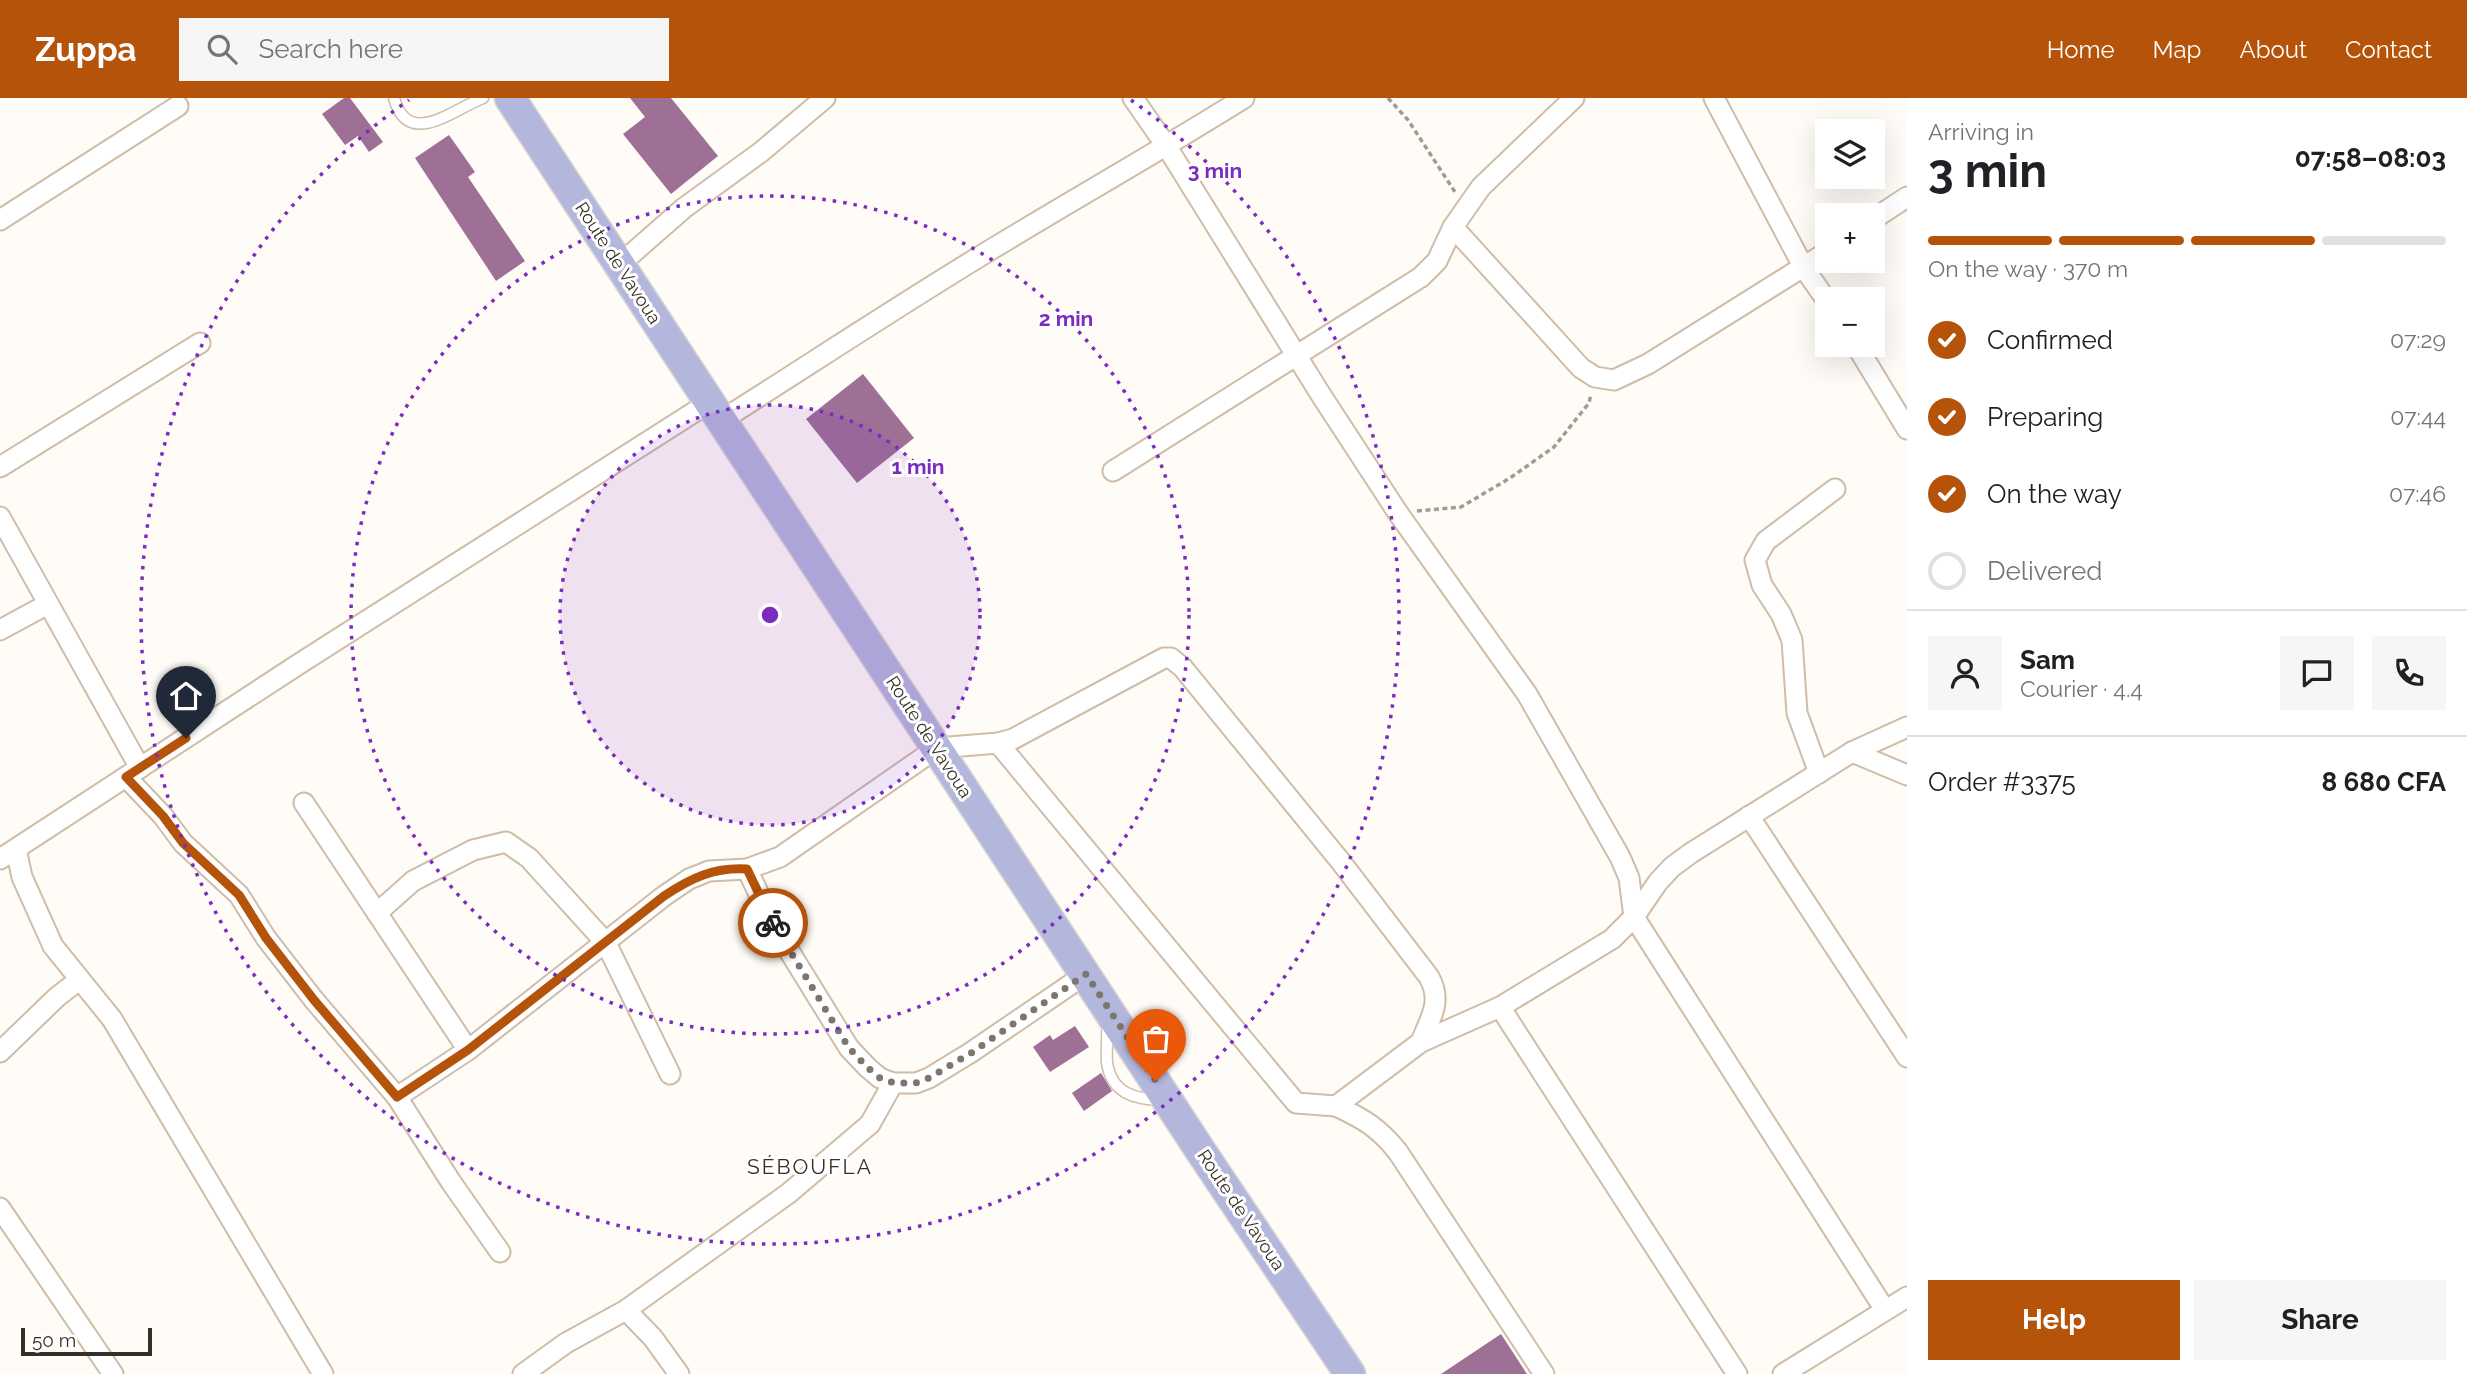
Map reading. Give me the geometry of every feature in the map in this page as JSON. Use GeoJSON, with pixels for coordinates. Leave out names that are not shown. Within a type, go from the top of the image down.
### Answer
{"type":"FeatureCollection","features":[{"type":"Feature","properties":{"kind":"main road","name":"Route de Vavoua"},"geometry":{"type":"LineString","coordinates":[[510,98],[1350,1374]]}},
{"type":"Feature","properties":{"kind":"street"},"geometry":{"type":"LineString","coordinates":[[619,264],[684,208],[761,152],[825,98]]}},
{"type":"Feature","properties":{"kind":"street"},"geometry":{"type":"LineString","coordinates":[[1133,98],[1167,147],[1296,356],[1398,513],[1527,694],[1620,857],[1629,878],[1634,917],[1885,1310]]}},
{"type":"Feature","properties":{"kind":"street"},"geometry":{"type":"LineString","coordinates":[[323,1374],[112,1019],[53,946],[22,877],[8,854],[133,772],[716,411],[1140,160],[1167,147],[1244,98]]}},
{"type":"Feature","properties":{"kind":"street"},"geometry":{"type":"LineString","coordinates":[[1113,471],[1421,276],[1437,261],[1453,227],[1481,187],[1574,98]]}},
{"type":"Feature","properties":{"kind":"street"},"geometry":{"type":"LineString","coordinates":[[1714,98],[1804,268],[1817,287]]}},
{"type":"Feature","properties":{"kind":"street"},"geometry":{"type":"LineString","coordinates":[[0,220],[178,106]]}},
{"type":"Feature","properties":{"kind":"street"},"geometry":{"type":"LineString","coordinates":[[1885,211],[1907,197]]}},
{"type":"Feature","properties":{"kind":"street"},"geometry":{"type":"LineString","coordinates":[[1453,227],[1581,368],[1595,377],[1614,380],[1648,364],[1815,260]]}},
{"type":"Feature","properties":{"kind":"street"},"geometry":{"type":"LineString","coordinates":[[0,467],[200,343]]}},
{"type":"Feature","properties":{"kind":"street"},"geometry":{"type":"LineString","coordinates":[[1863,357],[1907,429]]}},
{"type":"Feature","properties":{"kind":"street"},"geometry":{"type":"LineString","coordinates":[[1819,773],[1797,713],[1791,640],[1781,614],[1762,585],[1755,560],[1766,541],[1835,489]]}},
{"type":"Feature","properties":{"kind":"street"},"geometry":{"type":"LineString","coordinates":[[0,517],[48,604],[133,772],[183,843],[239,895],[266,938],[314,1000],[397,1097],[500,1252]]}},
{"type":"Feature","properties":{"kind":"street"},"geometry":{"type":"LineString","coordinates":[[0,630],[48,604]]}},
{"type":"Feature","properties":{"kind":"street"},"geometry":{"type":"LineString","coordinates":[[397,1097],[468,1050],[664,896],[689,880],[709,872],[747,869],[780,857],[937,748],[998,743],[1013,739],[1164,658],[1171,658],[1183,668],[1429,977],[1436,989],[1437,1001],[1421,1042]]}},
{"type":"Feature","properties":{"kind":"street"},"geometry":{"type":"LineString","coordinates":[[1336,1107],[1421,1042],[1500,1007],[1612,939],[1634,917],[1672,867],[1852,752],[1907,727]]}},
{"type":"Feature","properties":{"kind":"street"},"geometry":{"type":"LineString","coordinates":[[998,743],[1296,1102],[1336,1107],[1361,1118],[1382,1132],[1398,1152],[1544,1374]]}},
{"type":"Feature","properties":{"kind":"street"},"geometry":{"type":"LineString","coordinates":[[1852,752],[1907,775]]}},
{"type":"Feature","properties":{"kind":"street"},"geometry":{"type":"LineString","coordinates":[[304,803],[468,1050]]}},
{"type":"Feature","properties":{"kind":"street"},"geometry":{"type":"LineString","coordinates":[[1749,817],[1907,1056]]}},
{"type":"Feature","properties":{"kind":"street"},"geometry":{"type":"LineString","coordinates":[[377,913],[413,881],[473,850],[506,842],[529,858],[606,943],[670,1074]]}},
{"type":"Feature","properties":{"kind":"street"},"geometry":{"type":"LineString","coordinates":[[747,869],[775,928],[849,1048],[880,1078],[894,1083],[916,1083],[929,1078],[971,1053],[1086,974]]}},
{"type":"Feature","properties":{"kind":"street"},"geometry":{"type":"LineString","coordinates":[[0,1052],[57,997],[79,980]]}},
{"type":"Feature","properties":{"kind":"street"},"geometry":{"type":"LineString","coordinates":[[1500,1007],[1737,1374]]}},
{"type":"Feature","properties":{"kind":"street"},"geometry":{"type":"LineString","coordinates":[[523,1374],[566,1343],[626,1310],[789,1193],[870,1124],[894,1083]]}},
{"type":"Feature","properties":{"kind":"street"},"geometry":{"type":"LineString","coordinates":[[0,1208],[5,1230],[113,1374]]}},
{"type":"Feature","properties":{"kind":"street"},"geometry":{"type":"LineString","coordinates":[[1783,1374],[1907,1297]]}},
{"type":"Feature","properties":{"kind":"street"},"geometry":{"type":"LineString","coordinates":[[626,1310],[653,1338],[678,1374]]}},
{"type":"Feature","properties":{"kind":"lane"},"geometry":{"type":"LineString","coordinates":[[394,98],[397,110],[406,121],[419,125],[439,119],[483,98]]}},
{"type":"Feature","properties":{"kind":"path"},"geometry":{"type":"LineString","coordinates":[[1388,98],[1408,120],[1466,209]]}},
{"type":"Feature","properties":{"kind":"path"},"geometry":{"type":"LineString","coordinates":[[1398,513],[1461,507],[1510,478],[1553,447],[1589,403],[1595,377]]}},
{"type":"Feature","properties":{"kind":"building"},"geometry":{"type":"Polygon","coordinates":[[[344,98],[350,98],[383,142],[369,152],[358,136],[345,145],[322,114],[344,98]]]}},
{"type":"Feature","properties":{"kind":"building"},"geometry":{"type":"Polygon","coordinates":[[[630,98],[671,98],[718,156],[671,194],[623,134],[645,117],[630,98]]]}},
{"type":"Feature","properties":{"kind":"building"},"geometry":{"type":"Polygon","coordinates":[[[449,135],[475,172],[468,177],[525,261],[496,281],[415,158],[449,135]]]}},
{"type":"Feature","properties":{"kind":"building"},"geometry":{"type":"Polygon","coordinates":[[[863,374],[914,438],[857,483],[806,419],[863,374]]]}},
{"type":"Feature","properties":{"kind":"building"},"geometry":{"type":"Polygon","coordinates":[[[1075,1026],[1089,1047],[1050,1072],[1033,1047],[1050,1035],[1053,1040],[1075,1026]]]}},
{"type":"Feature","properties":{"kind":"building"},"geometry":{"type":"Polygon","coordinates":[[[1101,1073],[1112,1091],[1084,1111],[1072,1093],[1101,1073]]]}},
{"type":"Feature","properties":{"kind":"building"},"geometry":{"type":"Polygon","coordinates":[[[1501,1334],[1527,1374],[1441,1374],[1501,1334]]]}},
{"type":"Feature","properties":{"kind":"way so far"},"geometry":{"type":"LineString","coordinates":[[773,923],[849,1048],[880,1078],[894,1083],[916,1083],[929,1078],[971,1053],[1086,974],[1156,1081]]}},
{"type":"Feature","properties":{"kind":"district","name":"SÉBOUFLA"},"geometry":{"type":"Point","coordinates":[810,1167]}},
{"type":"Feature","properties":{"kind":"route"},"geometry":{"type":"LineString","coordinates":[[186,738],[126,777],[163,816],[183,843],[239,895],[266,938],[314,1000],[397,1097],[468,1050],[664,896],[689,880],[709,872],[747,869],[773,923]]}}]}
